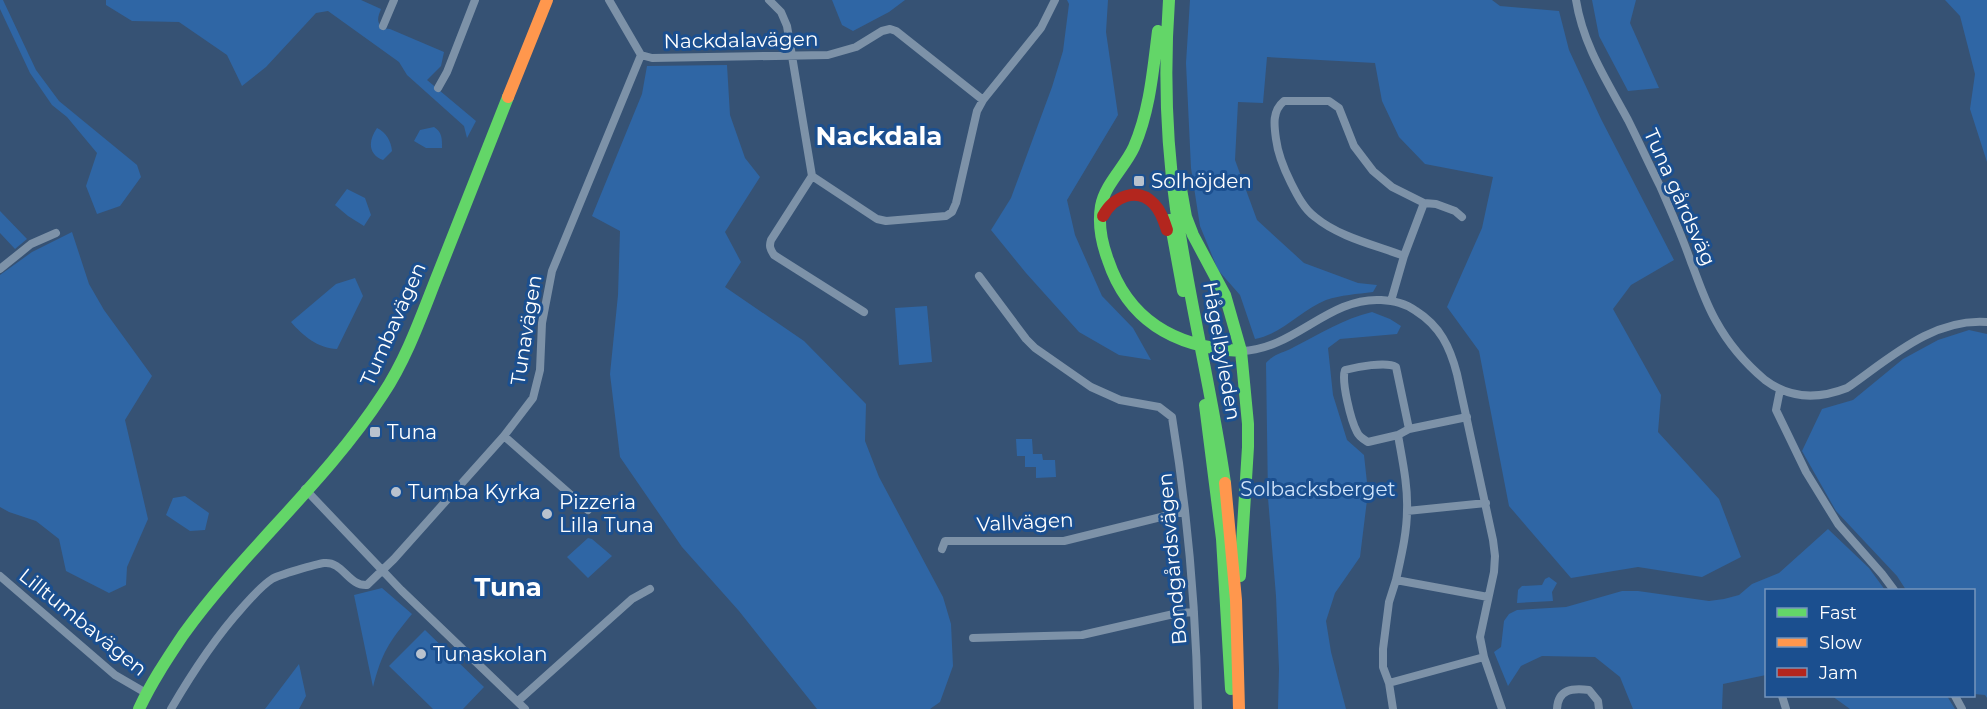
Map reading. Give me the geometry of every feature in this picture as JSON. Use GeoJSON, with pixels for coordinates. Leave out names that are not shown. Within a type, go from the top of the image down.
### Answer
{"type":"FeatureCollection","features":[{"type":"Feature","properties":{"kind":"main road","name":"Tumbavägen"},"geometry":{"type":"LineString","coordinates":[[139,709],[146,693],[205,605],[352,438],[381,398],[398,368],[430,294],[547,0]]}},
{"type":"Feature","properties":{"kind":"main road","name":"Hågelbyleden"},"geometry":{"type":"LineString","coordinates":[[1160,0],[1168,135],[1175,200],[1226,487],[1237,616],[1239,709]]}},
{"type":"Feature","properties":{"kind":"main road","name":"Hågelbyleden"},"geometry":{"type":"LineString","coordinates":[[1169,0],[1162,34],[1158,106],[1167,201],[1206,413],[1217,499],[1227,618],[1231,709]]}},
{"type":"Feature","properties":{"kind":"main road"},"geometry":{"type":"LineString","coordinates":[[1162,34],[1143,125],[1133,150],[1108,188],[1102,204],[1101,224],[1104,246],[1114,279],[1131,304],[1145,319],[1165,333],[1190,345],[1227,352],[1241,351]]}},
{"type":"Feature","properties":{"kind":"main road"},"geometry":{"type":"LineString","coordinates":[[1162,34],[1177,164],[1186,217],[1202,255],[1225,295],[1241,351],[1248,447],[1237,616]]}},
{"type":"Feature","properties":{"kind":"main road"},"geometry":{"type":"LineString","coordinates":[[1101,224],[1107,208],[1116,199],[1131,194],[1148,200],[1164,219],[1180,275]]}},
{"type":"Feature","properties":{"kind":"street"},"geometry":{"type":"LineString","coordinates":[[383,26],[394,0]]}},
{"type":"Feature","properties":{"kind":"street"},"geometry":{"type":"LineString","coordinates":[[438,88],[447,72],[475,0]]}},
{"type":"Feature","properties":{"kind":"street","name":"Nackdalavägen"},"geometry":{"type":"LineString","coordinates":[[609,0],[641,55],[652,58],[828,55],[856,46],[890,29],[896,31],[983,100]]}},
{"type":"Feature","properties":{"kind":"street"},"geometry":{"type":"LineString","coordinates":[[769,0],[775,4],[785,19],[812,177],[771,240],[771,250],[774,255],[864,312]]}},
{"type":"Feature","properties":{"kind":"street"},"geometry":{"type":"LineString","coordinates":[[812,177],[869,214],[886,221],[948,215],[956,203],[974,125],[983,100],[1041,28],[1055,0]]}},
{"type":"Feature","properties":{"kind":"street","name":"Tuna gårdsväg"},"geometry":{"type":"LineString","coordinates":[[1576,0],[1582,29],[1590,51],[1629,122],[1664,195],[1716,322],[1746,362],[1767,381],[1780,390],[1811,396],[1835,393],[1847,388],[1928,333],[1963,323],[1987,322]]}},
{"type":"Feature","properties":{"kind":"street","name":"Tunavägen"},"geometry":{"type":"LineString","coordinates":[[171,709],[224,627],[273,578],[327,563],[336,565],[355,584],[363,586],[370,583],[504,436],[533,398],[540,370],[542,323],[552,271],[641,55]]}},
{"type":"Feature","properties":{"kind":"street"},"geometry":{"type":"LineString","coordinates":[[1404,256],[1327,226],[1313,216],[1299,198],[1284,169],[1276,142],[1274,118],[1279,105],[1284,101],[1329,101],[1339,108],[1354,146],[1373,171],[1392,186],[1424,203],[1436,204],[1455,211],[1462,217]]}},
{"type":"Feature","properties":{"kind":"street"},"geometry":{"type":"LineString","coordinates":[[1391,301],[1404,256],[1424,203]]}},
{"type":"Feature","properties":{"kind":"street"},"geometry":{"type":"LineString","coordinates":[[0,269],[31,244],[56,233]]}},
{"type":"Feature","properties":{"kind":"street","name":"Bondgårdsvägen"},"geometry":{"type":"LineString","coordinates":[[979,276],[1035,348],[1091,387],[1120,400],[1165,410],[1172,417],[1193,588],[1198,709]]}},
{"type":"Feature","properties":{"kind":"street"},"geometry":{"type":"LineString","coordinates":[[1241,351],[1249,351],[1283,341],[1348,304],[1363,300],[1391,301],[1412,308],[1432,322],[1452,355],[1486,503],[1495,555],[1480,637],[1484,657],[1502,709]]}},
{"type":"Feature","properties":{"kind":"street"},"geometry":{"type":"LineString","coordinates":[[1409,429],[1396,367],[1392,364],[1345,370],[1344,379],[1357,434],[1368,442],[1398,435],[1409,429],[1467,417]]}},
{"type":"Feature","properties":{"kind":"street"},"geometry":{"type":"LineString","coordinates":[[1780,390],[1776,410],[1806,472],[1838,524],[1893,589]]}},
{"type":"Feature","properties":{"kind":"street"},"geometry":{"type":"LineString","coordinates":[[1393,709],[1389,683],[1383,667],[1383,643],[1389,603],[1404,541],[1407,511],[1406,481],[1398,435]]}},
{"type":"Feature","properties":{"kind":"street"},"geometry":{"type":"LineString","coordinates":[[504,436],[588,510]]}},
{"type":"Feature","properties":{"kind":"street"},"geometry":{"type":"LineString","coordinates":[[305,489],[382,571],[525,709]]}},
{"type":"Feature","properties":{"kind":"street"},"geometry":{"type":"LineString","coordinates":[[1407,511],[1486,503]]}},
{"type":"Feature","properties":{"kind":"street","name":"Vallvägen"},"geometry":{"type":"LineString","coordinates":[[942,549],[945,542],[1064,541],[1185,511]]}},
{"type":"Feature","properties":{"kind":"street","name":"Lilltumbavägen"},"geometry":{"type":"LineString","coordinates":[[0,576],[115,675],[146,693]]}},
{"type":"Feature","properties":{"kind":"street"},"geometry":{"type":"LineString","coordinates":[[1396,580],[1488,597]]}},
{"type":"Feature","properties":{"kind":"street"},"geometry":{"type":"LineString","coordinates":[[518,701],[632,599],[650,589]]}},
{"type":"Feature","properties":{"kind":"street"},"geometry":{"type":"LineString","coordinates":[[973,638],[1082,635],[1178,613],[1194,612]]}},
{"type":"Feature","properties":{"kind":"street"},"geometry":{"type":"LineString","coordinates":[[1389,683],[1484,657]]}},
{"type":"Feature","properties":{"kind":"street"},"geometry":{"type":"LineString","coordinates":[[1557,709],[1563,692],[1574,689],[1588,690],[1598,701],[1599,709]]}},
{"type":"Feature","properties":{"kind":"green space"},"geometry":{"type":"Polygon","coordinates":[[[0,0],[3,0],[36,70],[59,101],[137,165],[141,177],[120,206],[97,214],[86,186],[97,153],[67,117],[52,105],[30,73],[0,9],[0,0]]]}},
{"type":"Feature","properties":{"kind":"green space"},"geometry":{"type":"Polygon","coordinates":[[[106,0],[361,0],[381,9],[378,19],[382,28],[390,29],[444,52],[441,66],[427,80],[476,121],[467,138],[464,126],[407,75],[399,62],[328,11],[316,13],[266,67],[242,86],[227,55],[179,22],[132,21],[106,5],[106,0]]]}},
{"type":"Feature","properties":{"kind":"green space"},"geometry":{"type":"Polygon","coordinates":[[[832,0],[905,0],[889,12],[853,31],[842,25],[832,0]]]}},
{"type":"Feature","properties":{"kind":"green space"},"geometry":{"type":"Polygon","coordinates":[[[1067,0],[1108,0],[1106,32],[1118,115],[1067,200],[1075,235],[1102,296],[1133,328],[1151,360],[1119,355],[1079,332],[991,230],[1011,198],[1052,87],[1063,51],[1069,4],[1067,0]]]}},
{"type":"Feature","properties":{"kind":"green space"},"geometry":{"type":"Polygon","coordinates":[[[1190,0],[1492,0],[1500,6],[1559,11],[1569,50],[1601,119],[1674,260],[1631,285],[1613,309],[1661,395],[1658,432],[1719,499],[1741,557],[1702,577],[1638,567],[1571,578],[1509,506],[1479,351],[1447,307],[1482,228],[1493,177],[1425,164],[1399,137],[1382,101],[1375,63],[1267,57],[1263,103],[1238,102],[1235,160],[1257,220],[1304,263],[1358,283],[1377,285],[1373,292],[1326,300],[1274,332],[1255,339],[1240,295],[1218,270],[1200,226],[1191,168],[1186,63],[1190,0]]]}},
{"type":"Feature","properties":{"kind":"green space"},"geometry":{"type":"Polygon","coordinates":[[[1592,0],[1636,0],[1630,23],[1659,88],[1628,91],[1599,36],[1592,0]]]}},
{"type":"Feature","properties":{"kind":"green space"},"geometry":{"type":"Polygon","coordinates":[[[1945,0],[1987,0],[1987,162],[1970,109],[1975,74],[1960,16],[1945,0]]]}},
{"type":"Feature","properties":{"kind":"green space"},"geometry":{"type":"Polygon","coordinates":[[[727,65],[730,115],[745,158],[760,177],[725,232],[741,262],[725,287],[804,341],[866,404],[865,441],[879,477],[943,597],[951,624],[953,666],[940,702],[930,709],[817,709],[739,611],[682,547],[620,457],[610,374],[618,295],[620,231],[592,216],[642,94],[647,66],[727,65]]]}},
{"type":"Feature","properties":{"kind":"green space"},"geometry":{"type":"Polygon","coordinates":[[[434,127],[441,136],[442,148],[426,148],[414,141],[420,130],[434,127]]]}},
{"type":"Feature","properties":{"kind":"green space"},"geometry":{"type":"Polygon","coordinates":[[[377,128],[389,140],[392,151],[383,160],[374,154],[371,147],[377,128]]]}},
{"type":"Feature","properties":{"kind":"green space"},"geometry":{"type":"Polygon","coordinates":[[[347,189],[365,198],[371,215],[364,226],[335,205],[347,189]]]}},
{"type":"Feature","properties":{"kind":"green space"},"geometry":{"type":"Polygon","coordinates":[[[0,211],[27,239],[15,249],[0,233],[0,211]]]}},
{"type":"Feature","properties":{"kind":"green space"},"geometry":{"type":"Polygon","coordinates":[[[72,232],[89,284],[104,310],[152,376],[125,420],[148,519],[127,567],[126,585],[109,593],[66,571],[59,539],[36,521],[0,507],[0,275],[32,252],[72,232]]]}},
{"type":"Feature","properties":{"kind":"green space"},"geometry":{"type":"Polygon","coordinates":[[[355,278],[363,296],[337,349],[324,347],[311,340],[291,322],[336,284],[355,278]]]}},
{"type":"Feature","properties":{"kind":"green space"},"geometry":{"type":"Polygon","coordinates":[[[927,306],[932,362],[899,365],[895,308],[927,306]]]}},
{"type":"Feature","properties":{"kind":"green space","name":"Solbacksberget"},"geometry":{"type":"Polygon","coordinates":[[[1372,312],[1401,326],[1397,334],[1340,339],[1328,348],[1333,395],[1347,440],[1364,455],[1368,492],[1360,557],[1335,593],[1326,621],[1331,652],[1346,709],[1278,709],[1276,596],[1268,498],[1266,363],[1276,355],[1332,327],[1372,312]]]}},
{"type":"Feature","properties":{"kind":"green space"},"geometry":{"type":"Polygon","coordinates":[[[1969,330],[1987,334],[1987,698],[1985,695],[1975,694],[1975,589],[1905,589],[1897,576],[1836,511],[1802,451],[1822,409],[1853,400],[1903,359],[1938,340],[1969,330]]]}},
{"type":"Feature","properties":{"kind":"green space"},"geometry":{"type":"Polygon","coordinates":[[[1016,439],[1032,439],[1033,454],[1042,454],[1043,460],[1055,460],[1056,477],[1036,478],[1036,467],[1025,467],[1025,456],[1017,456],[1016,439]]]}},
{"type":"Feature","properties":{"kind":"green space"},"geometry":{"type":"Polygon","coordinates":[[[185,496],[209,513],[205,530],[190,531],[166,515],[173,498],[185,496]]]}},
{"type":"Feature","properties":{"kind":"green space"},"geometry":{"type":"Polygon","coordinates":[[[1828,529],[1869,568],[1884,589],[1765,589],[1765,675],[1723,684],[1722,709],[1633,709],[1620,677],[1595,657],[1542,656],[1521,666],[1508,686],[1494,652],[1501,647],[1504,621],[1509,614],[1517,610],[1566,607],[1622,591],[1638,591],[1709,601],[1724,599],[1739,595],[1752,584],[1779,573],[1828,529]]]}},
{"type":"Feature","properties":{"kind":"green space"},"geometry":{"type":"Polygon","coordinates":[[[588,538],[612,556],[588,578],[567,557],[588,538]]]}},
{"type":"Feature","properties":{"kind":"green space"},"geometry":{"type":"Polygon","coordinates":[[[1549,577],[1557,583],[1552,592],[1553,601],[1517,603],[1518,590],[1522,586],[1542,585],[1549,577]]]}},
{"type":"Feature","properties":{"kind":"green space"},"geometry":{"type":"Polygon","coordinates":[[[382,588],[412,614],[387,648],[373,687],[354,595],[382,588]]]}},
{"type":"Feature","properties":{"kind":"green space"},"geometry":{"type":"Polygon","coordinates":[[[425,630],[484,687],[463,709],[433,709],[389,666],[425,630]]]}},
{"type":"Feature","properties":{"kind":"green space"},"geometry":{"type":"Polygon","coordinates":[[[299,664],[306,696],[299,709],[265,709],[299,664]]]}},
{"type":"Feature","properties":{"kind":"green space"},"geometry":{"type":"Polygon","coordinates":[[[1833,697],[1948,697],[1955,709],[1850,709],[1833,697]]]}},
{"type":"Feature","properties":{"kind":"traffic: fast"},"geometry":{"type":"LineString","coordinates":[[1169,0],[1167,105],[1173,183],[1187,278],[1225,483]]}},
{"type":"Feature","properties":{"kind":"traffic: fast"},"geometry":{"type":"LineString","coordinates":[[1158,31],[1144,119],[1134,147],[1103,198],[1100,227],[1104,247],[1117,282],[1143,316],[1177,338],[1218,349],[1241,351]]}},
{"type":"Feature","properties":{"kind":"traffic: fast"},"geometry":{"type":"LineString","coordinates":[[139,709],[183,635],[232,574],[336,457],[361,426],[392,380],[420,320],[508,97]]}},
{"type":"Feature","properties":{"kind":"traffic: fast"},"geometry":{"type":"LineString","coordinates":[[1181,189],[1186,217],[1225,295],[1241,351],[1248,447],[1240,576]]}},
{"type":"Feature","properties":{"kind":"traffic: fast"},"geometry":{"type":"LineString","coordinates":[[1170,220],[1183,291]]}},
{"type":"Feature","properties":{"kind":"traffic: fast"},"geometry":{"type":"LineString","coordinates":[[1205,405],[1222,539],[1231,689]]}},
{"type":"Feature","properties":{"kind":"traffic: slow"},"geometry":{"type":"LineString","coordinates":[[508,97],[547,0]]}},
{"type":"Feature","properties":{"kind":"traffic: slow"},"geometry":{"type":"LineString","coordinates":[[1225,483],[1236,600],[1239,709]]}},
{"type":"Feature","properties":{"kind":"traffic: jam"},"geometry":{"type":"LineString","coordinates":[[1103,216],[1107,209],[1119,199],[1126,196],[1140,196],[1156,207],[1167,230]]}},
{"type":"Feature","properties":{"kind":"place","name":"Solhöjden"},"geometry":{"type":"Point","coordinates":[1139,181]}},
{"type":"Feature","properties":{"kind":"place","name":"Tuna"},"geometry":{"type":"Point","coordinates":[375,432]}},
{"type":"Feature","properties":{"kind":"place","name":"Tumba Kyrka"},"geometry":{"type":"Point","coordinates":[396,492]}},
{"type":"Feature","properties":{"kind":"place","name":"Pizzeria Lilla Tuna"},"geometry":{"type":"Point","coordinates":[547,514]}},
{"type":"Feature","properties":{"kind":"place","name":"Tunaskolan"},"geometry":{"type":"Point","coordinates":[421,654]}},
{"type":"Feature","properties":{"kind":"district","name":"Nackdala"},"geometry":{"type":"Point","coordinates":[879,136]}},
{"type":"Feature","properties":{"kind":"district","name":"Tuna"},"geometry":{"type":"Point","coordinates":[508,587]}}]}
